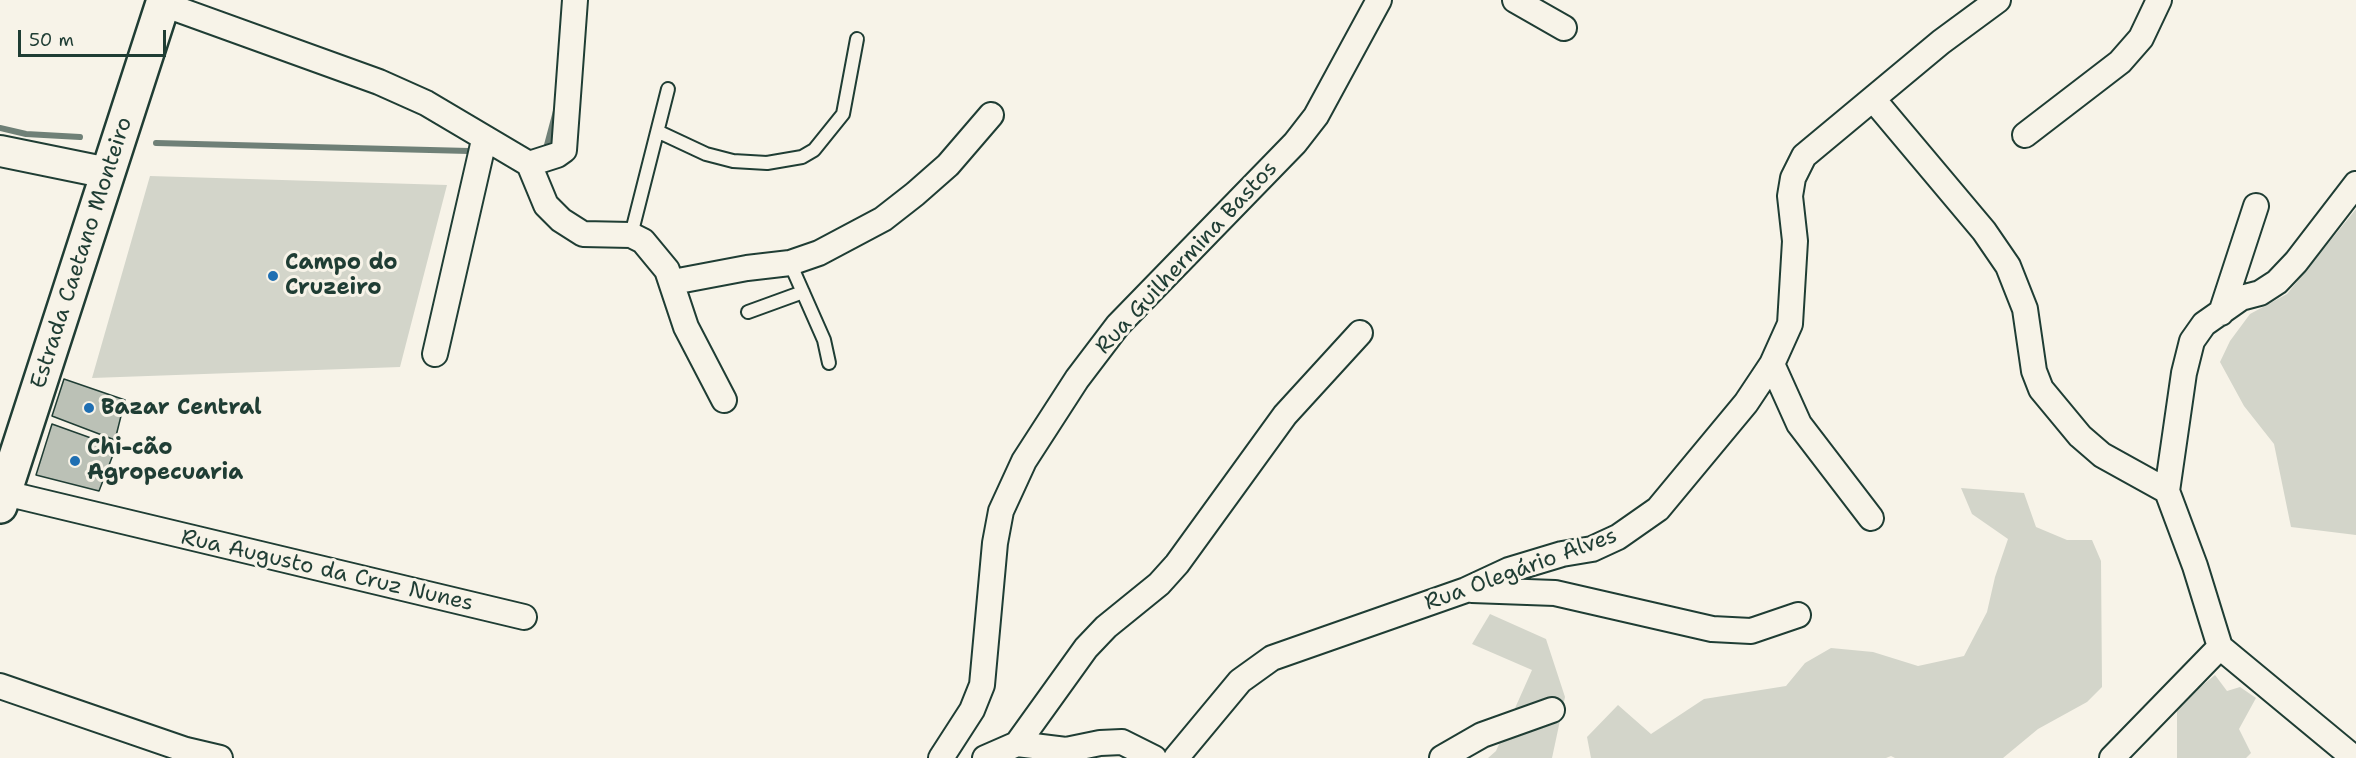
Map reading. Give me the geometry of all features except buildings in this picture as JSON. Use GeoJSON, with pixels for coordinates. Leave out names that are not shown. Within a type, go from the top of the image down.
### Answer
{"type":"FeatureCollection","features":[{"type":"Feature","properties":{"kind":"main road","name":"Estrada Caetano Monteiro"},"geometry":{"type":"LineString","coordinates":[[2,499],[163,2]]}},
{"type":"Feature","properties":{"kind":"street"},"geometry":{"type":"LineString","coordinates":[[529,164],[557,155],[564,150],[575,0]]}},
{"type":"Feature","properties":{"kind":"street","name":"Rua Guilhermina Bastos"},"geometry":{"type":"LineString","coordinates":[[940,758],[972,710],[982,685],[995,543],[1001,511],[1024,461],[1077,379],[1118,325],[1295,143],[1316,116],[1379,0]]}},
{"type":"Feature","properties":{"kind":"street"},"geometry":{"type":"LineString","coordinates":[[1515,0],[1564,28]]}},
{"type":"Feature","properties":{"kind":"street","name":"Rua Olegário Alves"},"geometry":{"type":"LineString","coordinates":[[1176,758],[1240,681],[1272,658],[1466,590],[1509,570],[1562,554],[1592,549],[1618,537],[1658,509],[1746,403],[1772,364],[1790,324],[1795,241],[1790,196],[1793,178],[1804,156],[1941,42],[1998,0]]}},
{"type":"Feature","properties":{"kind":"street"},"geometry":{"type":"LineString","coordinates":[[2025,135],[2120,62],[2141,38],[2159,0]]}},
{"type":"Feature","properties":{"kind":"street"},"geometry":{"type":"LineString","coordinates":[[163,2],[379,82],[426,103],[484,140],[529,164],[546,205],[561,220],[583,234],[631,235],[643,241],[656,254],[673,282],[686,327],[724,400]]}},
{"type":"Feature","properties":{"kind":"street"},"geometry":{"type":"LineString","coordinates":[[1873,99],[1984,231],[2008,266],[2025,309],[2034,371],[2041,388],[2080,436],[2102,455],[2167,491]]}},
{"type":"Feature","properties":{"kind":"street"},"geometry":{"type":"LineString","coordinates":[[673,282],[747,268],[790,263],[819,252],[884,219],[948,165],[992,115]]}},
{"type":"Feature","properties":{"kind":"street"},"geometry":{"type":"LineString","coordinates":[[435,354],[484,140]]}},
{"type":"Feature","properties":{"kind":"street"},"geometry":{"type":"LineString","coordinates":[[0,151],[108,173]]}},
{"type":"Feature","properties":{"kind":"street"},"geometry":{"type":"LineString","coordinates":[[2354,758],[2220,647],[2195,566],[2167,491],[2184,373],[2192,341],[2204,324],[2241,298],[2260,293],[2277,282],[2296,262],[2356,184]]}},
{"type":"Feature","properties":{"kind":"street"},"geometry":{"type":"LineString","coordinates":[[2221,313],[2256,206]]}},
{"type":"Feature","properties":{"kind":"street"},"geometry":{"type":"LineString","coordinates":[[1017,744],[1086,648],[1171,570],[1285,415],[1360,333]]}},
{"type":"Feature","properties":{"kind":"street"},"geometry":{"type":"LineString","coordinates":[[1772,364],[1799,424],[1871,518]]}},
{"type":"Feature","properties":{"kind":"street","name":"Rua Augusto da Cruz Nunes"},"geometry":{"type":"LineString","coordinates":[[2,499],[129,524],[524,617]]}},
{"type":"Feature","properties":{"kind":"street"},"geometry":{"type":"LineString","coordinates":[[1466,590],[1555,593],[1712,629],[1751,631],[1798,615]]}},
{"type":"Feature","properties":{"kind":"street"},"geometry":{"type":"LineString","coordinates":[[2122,753],[2220,647]]}},
{"type":"Feature","properties":{"kind":"street"},"geometry":{"type":"LineString","coordinates":[[0,686],[176,747],[220,758]]}},
{"type":"Feature","properties":{"kind":"street"},"geometry":{"type":"LineString","coordinates":[[1442,758],[1482,735],[1552,710]]}},
{"type":"Feature","properties":{"kind":"street"},"geometry":{"type":"LineString","coordinates":[[985,758],[1017,744],[1066,750],[1101,742],[1122,742],[1154,758]]}},
{"type":"Feature","properties":{"kind":"lane"},"geometry":{"type":"LineString","coordinates":[[658,132],[706,154],[734,160],[767,163],[802,157],[814,150],[843,114],[857,39]]}},
{"type":"Feature","properties":{"kind":"lane"},"geometry":{"type":"LineString","coordinates":[[631,235],[668,89]]}},
{"type":"Feature","properties":{"kind":"lane"},"geometry":{"type":"LineString","coordinates":[[790,263],[824,340],[829,363]]}},
{"type":"Feature","properties":{"kind":"lane"},"geometry":{"type":"LineString","coordinates":[[748,312],[803,292]]}},
{"type":"Feature","properties":{"kind":"shaded area","name":"Campo do Cruzeiro"},"geometry":{"type":"Polygon","coordinates":[[[150,176],[447,185],[400,367],[92,378],[150,176]]]}},
{"type":"Feature","properties":{"kind":"shaded area"},"geometry":{"type":"Polygon","coordinates":[[[2356,209],[2356,535],[2291,527],[2274,444],[2244,406],[2220,362],[2230,341],[2250,314],[2287,294],[2356,209]]]}},
{"type":"Feature","properties":{"kind":"shaded area"},"geometry":{"type":"Polygon","coordinates":[[[1961,488],[2024,493],[2036,527],[2067,540],[2092,540],[2101,561],[2102,687],[2087,702],[2038,729],[2003,758],[1895,758],[1891,756],[1886,758],[1591,758],[1587,737],[1618,705],[1651,734],[1704,699],[1786,686],[1805,663],[1831,648],[1873,652],[1918,666],[1964,656],[1987,612],[1995,577],[2008,539],[1972,514],[1961,488]]]}},
{"type":"Feature","properties":{"kind":"shaded area"},"geometry":{"type":"Polygon","coordinates":[[[1490,614],[1546,639],[1565,697],[1552,758],[1488,758],[1496,751],[1532,670],[1472,644],[1490,614]]]}},
{"type":"Feature","properties":{"kind":"shaded area"},"geometry":{"type":"Polygon","coordinates":[[[2215,675],[2227,691],[2240,687],[2256,698],[2239,729],[2251,753],[2246,758],[2177,758],[2177,706],[2215,675]]]}},
{"type":"Feature","properties":{"kind":"waterway"},"geometry":{"type":"LineString","coordinates":[[547,145],[556,111]]}},
{"type":"Feature","properties":{"kind":"waterway"},"geometry":{"type":"LineString","coordinates":[[0,128],[26,134],[80,137]]}},
{"type":"Feature","properties":{"kind":"waterway"},"geometry":{"type":"LineString","coordinates":[[156,143],[469,151]]}},
{"type":"Feature","properties":{"kind":"place","name":"Campo do Cruzeiro"},"geometry":{"type":"Point","coordinates":[273,276]}},
{"type":"Feature","properties":{"kind":"place","name":"Bazar Central"},"geometry":{"type":"Point","coordinates":[89,408]}},
{"type":"Feature","properties":{"kind":"place","name":"Chi-cão Agropecuaria"},"geometry":{"type":"Point","coordinates":[75,461]}}]}
